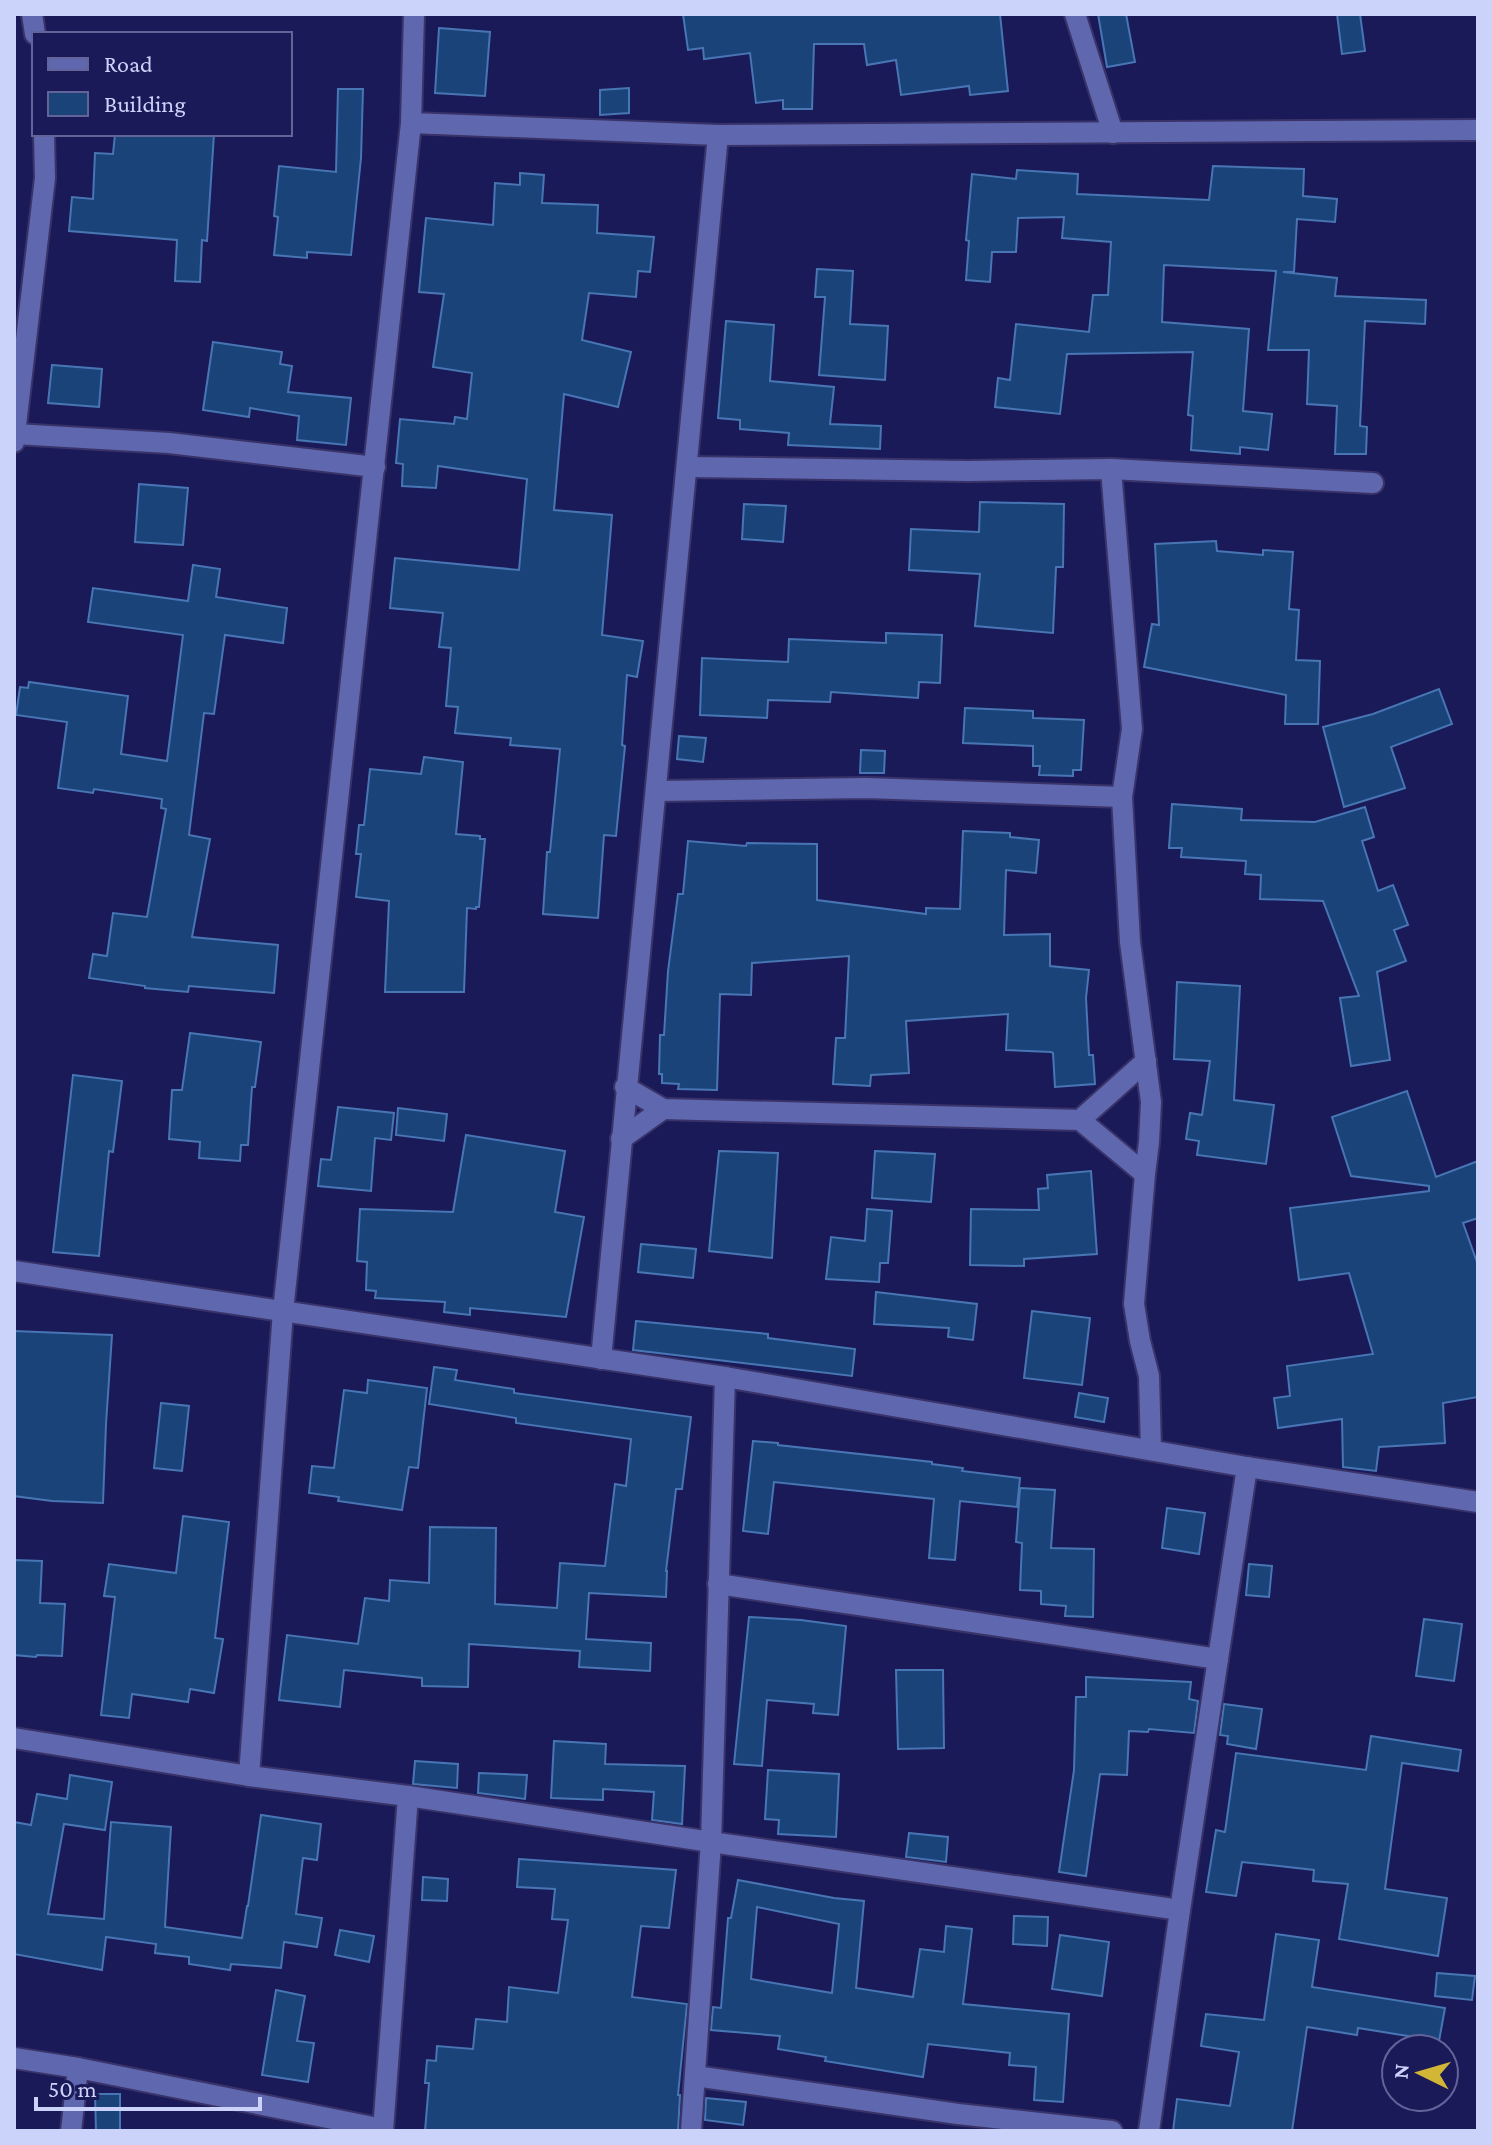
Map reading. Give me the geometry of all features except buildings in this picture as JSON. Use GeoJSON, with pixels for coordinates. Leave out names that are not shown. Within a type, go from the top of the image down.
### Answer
{"type":"FeatureCollection","features":[{"type":"Feature","properties":{"kind":"street"},"geometry":{"type":"LineString","coordinates":[[249,1776],[283,1311],[411,123],[414,14]]}},
{"type":"Feature","properties":{"kind":"street"},"geometry":{"type":"LineString","coordinates":[[1075,14],[1113,133]]}},
{"type":"Feature","properties":{"kind":"street"},"geometry":{"type":"LineString","coordinates":[[411,123],[718,135],[1478,130]]}},
{"type":"Feature","properties":{"kind":"street"},"geometry":{"type":"LineString","coordinates":[[601,1359],[625,1087],[689,467],[718,135]]}},
{"type":"Feature","properties":{"kind":"street"},"geometry":{"type":"LineString","coordinates":[[14,442],[45,178],[44,136]]}},
{"type":"Feature","properties":{"kind":"street"},"geometry":{"type":"LineString","coordinates":[[15,434],[169,443],[375,467]]}},
{"type":"Feature","properties":{"kind":"street"},"geometry":{"type":"LineString","coordinates":[[689,467],[968,471],[1111,469],[1373,483]]}},
{"type":"Feature","properties":{"kind":"street"},"geometry":{"type":"LineString","coordinates":[[1111,469],[1132,729],[1122,797],[1130,942],[1151,1102],[1134,1304],[1149,1376],[1151,1450]]}},
{"type":"Feature","properties":{"kind":"street"},"geometry":{"type":"LineString","coordinates":[[657,791],[866,788],[1122,797]]}},
{"type":"Feature","properties":{"kind":"street"},"geometry":{"type":"LineString","coordinates":[[1080,1120],[1146,1061]]}},
{"type":"Feature","properties":{"kind":"street"},"geometry":{"type":"LineString","coordinates":[[625,1087],[663,1109],[1080,1120],[1145,1174]]}},
{"type":"Feature","properties":{"kind":"street"},"geometry":{"type":"LineString","coordinates":[[621,1139],[663,1109]]}},
{"type":"Feature","properties":{"kind":"street"},"geometry":{"type":"LineString","coordinates":[[14,1271],[725,1377],[1247,1467],[1478,1502]]}},
{"type":"Feature","properties":{"kind":"street"},"geometry":{"type":"LineString","coordinates":[[691,2131],[711,1842],[725,1377]]}},
{"type":"Feature","properties":{"kind":"street"},"geometry":{"type":"LineString","coordinates":[[1149,2131],[1247,1467]]}},
{"type":"Feature","properties":{"kind":"street"},"geometry":{"type":"LineString","coordinates":[[718,1584],[1218,1659]]}},
{"type":"Feature","properties":{"kind":"street"},"geometry":{"type":"LineString","coordinates":[[14,1738],[249,1776],[408,1796],[1180,1910]]}},
{"type":"Feature","properties":{"kind":"street"},"geometry":{"type":"LineString","coordinates":[[14,2058],[78,2068],[383,2130],[408,1796]]}},
{"type":"Feature","properties":{"kind":"street"},"geometry":{"type":"LineString","coordinates":[[71,2131],[78,2068]]}},
{"type":"Feature","properties":{"kind":"street"},"geometry":{"type":"LineString","coordinates":[[695,2076],[957,2123],[1112,2131]]}}]}
